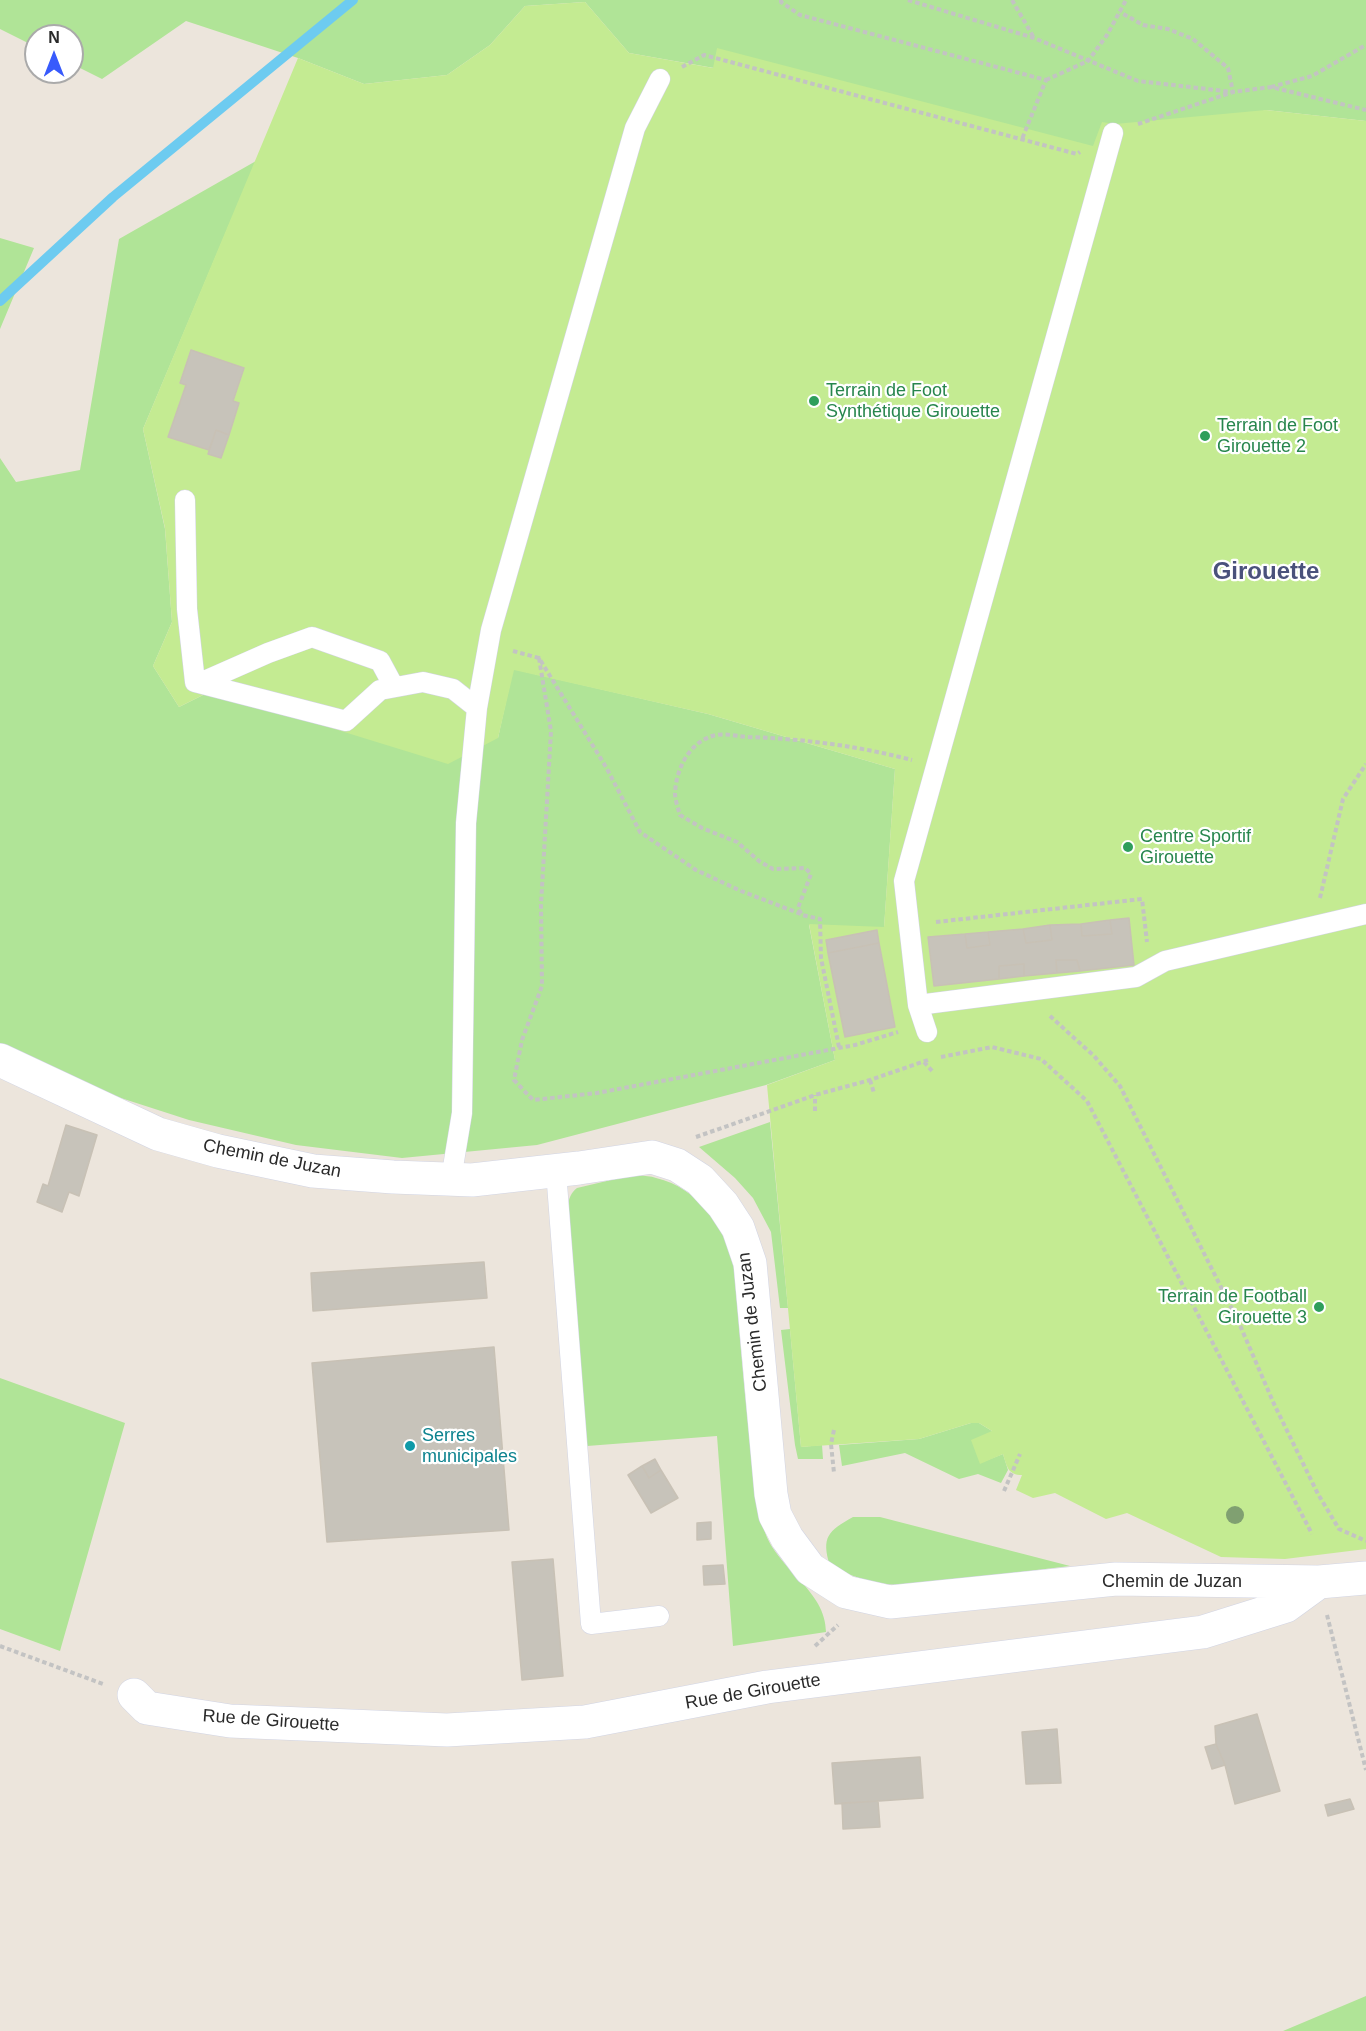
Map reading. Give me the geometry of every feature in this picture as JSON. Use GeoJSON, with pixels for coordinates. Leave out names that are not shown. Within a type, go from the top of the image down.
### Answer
{"type":"FeatureCollection","features":[{"type":"Feature","properties":{"kind":"street","name":"Chemin de Juzan"},"geometry":{"type":"LineString","coordinates":[[0,1060],[158,1134],[218,1151],[313,1171],[393,1177],[472,1179],[556,1171],[652,1157],[677,1165],[700,1179],[723,1205],[738,1228],[750,1263],[771,1494],[775,1515],[787,1538],[810,1569],[846,1592],[890,1602],[1116,1579],[1319,1582]]}},
{"type":"Feature","properties":{"kind":"street"},"geometry":{"type":"LineString","coordinates":[[1319,1582],[1366,1578]]}},
{"type":"Feature","properties":{"kind":"street","name":"Rue de Girouette"},"geometry":{"type":"LineString","coordinates":[[134,1695],[147,1708],[230,1721],[447,1730],[585,1722],[766,1687],[1203,1632],[1286,1606],[1319,1582]]}},
{"type":"Feature","properties":{"kind":"lane"},"geometry":{"type":"LineString","coordinates":[[451,1179],[462,1113],[466,823],[477,708],[491,630],[635,128],[660,79]]}},
{"type":"Feature","properties":{"kind":"lane"},"geometry":{"type":"LineString","coordinates":[[926,1029],[918,1005],[904,882],[1113,133]]}},
{"type":"Feature","properties":{"kind":"lane"},"geometry":{"type":"LineString","coordinates":[[185,500],[186,609],[195,682],[346,721],[380,690],[423,682],[453,689],[477,708]]}},
{"type":"Feature","properties":{"kind":"lane"},"geometry":{"type":"LineString","coordinates":[[200,683],[268,653],[312,637],[380,661],[394,687]]}},
{"type":"Feature","properties":{"kind":"lane"},"geometry":{"type":"LineString","coordinates":[[918,1005],[1136,977],[1165,961],[1366,914]]}},
{"type":"Feature","properties":{"kind":"lane"},"geometry":{"type":"LineString","coordinates":[[556,1171],[591,1624],[659,1616]]}},
{"type":"Feature","properties":{"kind":"path"},"geometry":{"type":"LineString","coordinates":[[782,0],[781,2],[800,15],[1046,80],[1088,61],[1126,0]]}},
{"type":"Feature","properties":{"kind":"path"},"geometry":{"type":"LineString","coordinates":[[908,0],[1035,39],[1138,81],[1233,92]]}},
{"type":"Feature","properties":{"kind":"path"},"geometry":{"type":"LineString","coordinates":[[1012,0],[1035,39]]}},
{"type":"Feature","properties":{"kind":"path"},"geometry":{"type":"LineString","coordinates":[[1120,12],[1143,25],[1168,29],[1193,39],[1228,68],[1233,92]]}},
{"type":"Feature","properties":{"kind":"path"},"geometry":{"type":"LineString","coordinates":[[660,79],[704,55],[1077,154],[1113,133],[1233,92],[1270,87],[1312,76],[1366,45]]}},
{"type":"Feature","properties":{"kind":"path"},"geometry":{"type":"LineString","coordinates":[[1022,140],[1046,80]]}},
{"type":"Feature","properties":{"kind":"path"},"geometry":{"type":"LineString","coordinates":[[1270,87],[1366,110]]}},
{"type":"Feature","properties":{"kind":"path"},"geometry":{"type":"LineString","coordinates":[[491,630],[498,647],[538,658],[606,767],[640,832],[696,870],[741,891],[802,915],[820,919],[821,958],[839,1047]]}},
{"type":"Feature","properties":{"kind":"path"},"geometry":{"type":"LineString","coordinates":[[538,658],[551,730],[541,905],[542,986],[522,1040],[514,1080],[533,1100],[597,1093],[926,1029]]}},
{"type":"Feature","properties":{"kind":"path"},"geometry":{"type":"LineString","coordinates":[[802,915],[798,908],[811,874],[805,868],[773,869],[759,861],[737,842],[702,828],[680,815],[675,794],[680,767],[692,748],[705,738],[722,733],[743,737],[798,739],[865,748],[936,766]]}},
{"type":"Feature","properties":{"kind":"path"},"geometry":{"type":"LineString","coordinates":[[1314,925],[1343,799],[1366,764]]}},
{"type":"Feature","properties":{"kind":"path"},"geometry":{"type":"LineString","coordinates":[[908,925],[1142,899],[1150,969]]}},
{"type":"Feature","properties":{"kind":"path"},"geometry":{"type":"LineString","coordinates":[[1034,990],[1042,1008],[1062,1029],[1094,1056],[1120,1086],[1234,1312],[1274,1404],[1318,1494],[1339,1529],[1366,1541]]}},
{"type":"Feature","properties":{"kind":"path"},"geometry":{"type":"LineString","coordinates":[[652,1157],[696,1137],[815,1095],[870,1080],[936,1057],[992,1047],[1041,1059],[1087,1101],[1312,1534]]}},
{"type":"Feature","properties":{"kind":"path"},"geometry":{"type":"LineString","coordinates":[[924,1062],[933,1072]]}},
{"type":"Feature","properties":{"kind":"path"},"geometry":{"type":"LineString","coordinates":[[870,1080],[874,1094]]}},
{"type":"Feature","properties":{"kind":"path"},"geometry":{"type":"LineString","coordinates":[[815,1095],[815,1111]]}},
{"type":"Feature","properties":{"kind":"path"},"geometry":{"type":"LineString","coordinates":[[834,1430],[831,1445],[834,1473]]}},
{"type":"Feature","properties":{"kind":"path"},"geometry":{"type":"LineString","coordinates":[[1004,1491],[1020,1454]]}},
{"type":"Feature","properties":{"kind":"path"},"geometry":{"type":"LineString","coordinates":[[1319,1582],[1366,1770]]}},
{"type":"Feature","properties":{"kind":"path"},"geometry":{"type":"LineString","coordinates":[[809,1651],[834,1630],[861,1596]]}},
{"type":"Feature","properties":{"kind":"path"},"geometry":{"type":"LineString","coordinates":[[0,1646],[134,1695]]}},
{"type":"Feature","properties":{"kind":"green space"},"geometry":{"type":"Polygon","coordinates":[[[0,0],[1366,0],[1366,121],[1266,110],[1077,173],[714,68],[629,53],[585,2],[525,6],[490,45],[447,75],[364,84],[298,58],[186,21],[102,79],[84,70],[84,24],[24,24],[24,41],[0,29],[0,0]]]}},
{"type":"Feature","properties":{"kind":"green space","name":"Centre Sportif Girouette"},"geometry":{"type":"Polygon","coordinates":[[[585,2],[629,53],[713,68],[717,48],[1093,146],[1102,122],[1115,124],[1266,110],[1366,121],[1366,1549],[1285,1559],[1221,1557],[1127,1513],[1106,1519],[1055,1493],[1033,1498],[1016,1490],[1022,1475],[1011,1472],[1003,1454],[980,1464],[971,1440],[992,1431],[979,1423],[971,1423],[919,1439],[801,1447],[767,1085],[835,1060],[809,924],[884,927],[895,769],[708,714],[514,670],[498,738],[448,764],[211,691],[179,707],[153,666],[172,622],[165,528],[143,429],[298,58],[364,84],[447,75],[490,45],[525,6],[585,2]]]}},
{"type":"Feature","properties":{"kind":"green space"},"geometry":{"type":"Polygon","coordinates":[[[256,161],[143,429],[165,529],[172,622],[153,666],[179,707],[211,691],[498,738],[513,669],[708,714],[895,769],[884,928],[809,925],[835,1060],[766,1085],[537,1145],[402,1158],[296,1145],[189,1120],[0,1059],[0,458],[16,482],[80,470],[119,239],[256,161]]]}},
{"type":"Feature","properties":{"kind":"green space"},"geometry":{"type":"Polygon","coordinates":[[[0,238],[34,248],[0,329],[0,238]]]}},
{"type":"Feature","properties":{"kind":"green space"},"geometry":{"type":"Polygon","coordinates":[[[770,1122],[788,1308],[780,1308],[771,1232],[753,1198],[735,1178],[699,1147],[770,1122]]]}},
{"type":"Feature","properties":{"kind":"green space"},"geometry":{"type":"Polygon","coordinates":[[[628,1176],[653,1177],[685,1191],[708,1212],[724,1239],[734,1269],[753,1471],[761,1520],[771,1545],[818,1604],[824,1617],[826,1632],[733,1646],[717,1436],[587,1446],[567,1228],[568,1206],[577,1188],[628,1176]]]}},
{"type":"Feature","properties":{"kind":"green space"},"geometry":{"type":"Polygon","coordinates":[[[790,1329],[801,1447],[822,1445],[823,1459],[798,1459],[781,1330],[790,1329]]]}},
{"type":"Feature","properties":{"kind":"green space"},"geometry":{"type":"Polygon","coordinates":[[[0,1378],[125,1423],[60,1651],[0,1629],[0,1378]]]}},
{"type":"Feature","properties":{"kind":"green space"},"geometry":{"type":"Polygon","coordinates":[[[971,1423],[979,1423],[992,1431],[980,1463],[1003,1454],[1008,1470],[1001,1483],[978,1474],[959,1479],[905,1453],[842,1466],[839,1445],[919,1439],[971,1423]]]}},
{"type":"Feature","properties":{"kind":"green space"},"geometry":{"type":"Polygon","coordinates":[[[853,1517],[880,1517],[1070,1566],[914,1585],[870,1581],[830,1566],[827,1556],[827,1541],[832,1531],[853,1517]]]}},
{"type":"Feature","properties":{"kind":"green space"},"geometry":{"type":"Polygon","coordinates":[[[1366,1996],[1366,2031],[1283,2031],[1366,1996]]]}},
{"type":"Feature","properties":{"kind":"building"},"geometry":{"type":"Polygon","coordinates":[[[191,350],[244,368],[233,401],[239,403],[229,435],[216,430],[209,450],[168,437],[186,385],[180,383],[191,350]]]}},
{"type":"Feature","properties":{"kind":"building"},"geometry":{"type":"Polygon","coordinates":[[[216,430],[229,435],[221,458],[208,454],[216,430]]]}},
{"type":"Feature","properties":{"kind":"building"},"geometry":{"type":"Polygon","coordinates":[[[1129,918],[1134,965],[1080,971],[1077,960],[1056,960],[1057,973],[1024,976],[1024,964],[999,966],[999,979],[934,986],[928,937],[965,934],[967,948],[990,945],[988,932],[1023,929],[1026,943],[1052,940],[1050,925],[1081,924],[1082,936],[1112,934],[1110,920],[1129,918]]]}},
{"type":"Feature","properties":{"kind":"building"},"geometry":{"type":"Polygon","coordinates":[[[1110,920],[1112,934],[1082,936],[1081,924],[1110,920]]]}},
{"type":"Feature","properties":{"kind":"building"},"geometry":{"type":"Polygon","coordinates":[[[1050,925],[1052,940],[1026,943],[1023,929],[1050,925]]]}},
{"type":"Feature","properties":{"kind":"building"},"geometry":{"type":"Polygon","coordinates":[[[877,930],[879,943],[828,953],[826,940],[877,930]]]}},
{"type":"Feature","properties":{"kind":"building"},"geometry":{"type":"Polygon","coordinates":[[[988,932],[990,945],[967,948],[965,934],[988,932]]]}},
{"type":"Feature","properties":{"kind":"building"},"geometry":{"type":"Polygon","coordinates":[[[879,943],[895,1027],[845,1037],[828,953],[879,943]]]}},
{"type":"Feature","properties":{"kind":"building"},"geometry":{"type":"Polygon","coordinates":[[[1056,960],[1077,960],[1080,971],[1057,973],[1056,960]]]}},
{"type":"Feature","properties":{"kind":"building"},"geometry":{"type":"Polygon","coordinates":[[[1024,964],[1024,976],[999,979],[999,966],[1024,964]]]}},
{"type":"Feature","properties":{"kind":"building"},"geometry":{"type":"Polygon","coordinates":[[[66,1125],[97,1135],[79,1196],[69,1192],[62,1212],[37,1202],[43,1184],[48,1186],[66,1125]]]}},
{"type":"Feature","properties":{"kind":"building"},"geometry":{"type":"Polygon","coordinates":[[[484,1262],[487,1298],[313,1311],[311,1273],[484,1262]]]}},
{"type":"Feature","properties":{"kind":"building","name":"Serres municipales"},"geometry":{"type":"Polygon","coordinates":[[[494,1347],[509,1530],[327,1542],[312,1363],[494,1347]]]}},
{"type":"Feature","properties":{"kind":"building"},"geometry":{"type":"Polygon","coordinates":[[[655,1459],[661,1470],[649,1478],[642,1466],[655,1459]]]}},
{"type":"Feature","properties":{"kind":"building"},"geometry":{"type":"Polygon","coordinates":[[[642,1466],[649,1478],[661,1470],[678,1498],[651,1513],[628,1475],[642,1466]]]}},
{"type":"Feature","properties":{"kind":"building"},"geometry":{"type":"Polygon","coordinates":[[[711,1522],[711,1539],[697,1540],[697,1523],[711,1522]]]}},
{"type":"Feature","properties":{"kind":"building"},"geometry":{"type":"Polygon","coordinates":[[[553,1559],[563,1676],[522,1680],[512,1562],[553,1559]]]}},
{"type":"Feature","properties":{"kind":"building"},"geometry":{"type":"Polygon","coordinates":[[[723,1565],[725,1584],[704,1585],[703,1566],[723,1565]]]}},
{"type":"Feature","properties":{"kind":"building"},"geometry":{"type":"Polygon","coordinates":[[[1257,1714],[1280,1791],[1235,1804],[1225,1765],[1216,1744],[1215,1726],[1257,1714]]]}},
{"type":"Feature","properties":{"kind":"building"},"geometry":{"type":"Polygon","coordinates":[[[1057,1729],[1061,1783],[1026,1784],[1022,1732],[1057,1729]]]}},
{"type":"Feature","properties":{"kind":"building"},"geometry":{"type":"Polygon","coordinates":[[[1216,1744],[1225,1765],[1212,1769],[1205,1747],[1216,1744]]]}},
{"type":"Feature","properties":{"kind":"building"},"geometry":{"type":"Polygon","coordinates":[[[920,1757],[923,1798],[835,1804],[832,1763],[920,1757]]]}},
{"type":"Feature","properties":{"kind":"building"},"geometry":{"type":"Polygon","coordinates":[[[1350,1799],[1354,1809],[1328,1816],[1325,1805],[1350,1799]]]}},
{"type":"Feature","properties":{"kind":"building"},"geometry":{"type":"Polygon","coordinates":[[[878,1801],[880,1827],[843,1829],[842,1803],[878,1801]]]}},
{"type":"Feature","properties":{"kind":"waterway"},"geometry":{"type":"LineString","coordinates":[[0,301],[113,197],[353,0]]}},
{"type":"Feature","properties":{"kind":"place","name":"Terrain de Foot Synthétique Girouette"},"geometry":{"type":"Point","coordinates":[814,401]}},
{"type":"Feature","properties":{"kind":"place","name":"Terrain de Foot Girouette 2"},"geometry":{"type":"Point","coordinates":[1205,436]}},
{"type":"Feature","properties":{"kind":"place","name":"Centre Sportif Girouette"},"geometry":{"type":"Point","coordinates":[1128,847]}},
{"type":"Feature","properties":{"kind":"place","name":"Terrain de Football Girouette 3"},"geometry":{"type":"Point","coordinates":[1319,1307]}},
{"type":"Feature","properties":{"kind":"place","name":"Serres municipales"},"geometry":{"type":"Point","coordinates":[410,1446]}},
{"type":"Feature","properties":{"kind":"district","name":"Girouette"},"geometry":{"type":"Point","coordinates":[1266,572]}}]}
